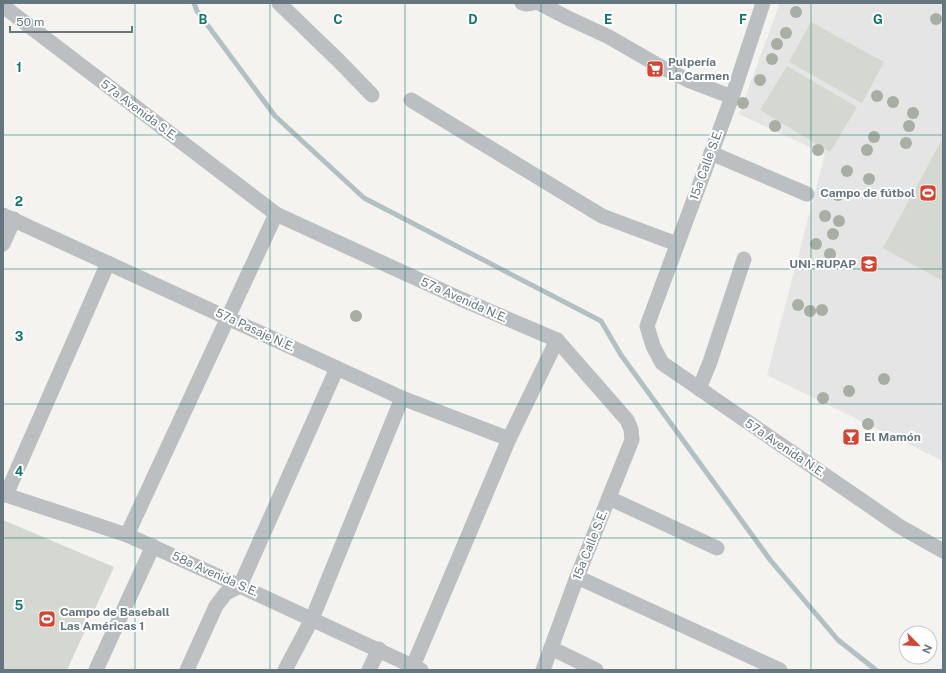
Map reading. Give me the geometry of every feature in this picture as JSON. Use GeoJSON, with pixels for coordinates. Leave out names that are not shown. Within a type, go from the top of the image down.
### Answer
{"type":"FeatureCollection","features":[{"type":"Feature","properties":{"kind":"street"},"geometry":{"type":"LineString","coordinates":[[279,3],[372,94]]}},
{"type":"Feature","properties":{"kind":"street"},"geometry":{"type":"LineString","coordinates":[[522,3],[533,3]]}},
{"type":"Feature","properties":{"kind":"street"},"geometry":{"type":"LineString","coordinates":[[539,3],[609,37],[690,81],[732,97]]}},
{"type":"Feature","properties":{"kind":"street","name":"15a Calle S.E."},"geometry":{"type":"LineString","coordinates":[[647,326],[732,97],[763,3]]}},
{"type":"Feature","properties":{"kind":"street","name":"57a Avenida S.E."},"geometry":{"type":"LineString","coordinates":[[3,6],[276,214]]}},
{"type":"Feature","properties":{"kind":"street"},"geometry":{"type":"LineString","coordinates":[[411,100],[602,216],[677,244]]}},
{"type":"Feature","properties":{"kind":"street"},"geometry":{"type":"LineString","coordinates":[[711,152],[807,194]]}},
{"type":"Feature","properties":{"kind":"street"},"geometry":{"type":"LineString","coordinates":[[127,535],[276,214]]}},
{"type":"Feature","properties":{"kind":"street","name":"57a Avenida N.E."},"geometry":{"type":"LineString","coordinates":[[276,214],[461,299],[557,340],[627,420]]}},
{"type":"Feature","properties":{"kind":"street"},"geometry":{"type":"LineString","coordinates":[[3,244],[8,217]]}},
{"type":"Feature","properties":{"kind":"street","name":"57a Pasaje N.E."},"geometry":{"type":"LineString","coordinates":[[8,217],[402,398],[509,440]]}},
{"type":"Feature","properties":{"kind":"street"},"geometry":{"type":"LineString","coordinates":[[699,389],[710,362],[744,259]]}},
{"type":"Feature","properties":{"kind":"street"},"geometry":{"type":"LineString","coordinates":[[4,494],[108,263]]}},
{"type":"Feature","properties":{"kind":"street","name":"57a Avenida N.E."},"geometry":{"type":"LineString","coordinates":[[647,326],[653,346],[662,363],[899,526],[943,551]]}},
{"type":"Feature","properties":{"kind":"street"},"geometry":{"type":"LineString","coordinates":[[417,668],[509,440],[557,340]]}},
{"type":"Feature","properties":{"kind":"street"},"geometry":{"type":"LineString","coordinates":[[187,670],[216,606],[226,593],[240,586],[337,368]]}},
{"type":"Feature","properties":{"kind":"street"},"geometry":{"type":"LineString","coordinates":[[285,670],[312,619],[402,398]]}},
{"type":"Feature","properties":{"kind":"street","name":"15a Calle S.E."},"geometry":{"type":"LineString","coordinates":[[543,670],[577,577],[632,440],[631,429],[627,420]]}},
{"type":"Feature","properties":{"kind":"street","name":"58a Avenida S.E."},"geometry":{"type":"LineString","coordinates":[[4,494],[127,535],[379,649],[417,668]]}},
{"type":"Feature","properties":{"kind":"street"},"geometry":{"type":"LineString","coordinates":[[609,498],[717,548]]}},
{"type":"Feature","properties":{"kind":"street"},"geometry":{"type":"LineString","coordinates":[[96,670],[153,546]]}},
{"type":"Feature","properties":{"kind":"street"},"geometry":{"type":"LineString","coordinates":[[577,577],[780,670]]}},
{"type":"Feature","properties":{"kind":"street"},"geometry":{"type":"LineString","coordinates":[[551,648],[596,670]]}},
{"type":"Feature","properties":{"kind":"street"},"geometry":{"type":"LineString","coordinates":[[370,670],[379,649]]}},
{"type":"Feature","properties":{"kind":"shaded area","name":"UNI-RUPAP"},"geometry":{"type":"Polygon","coordinates":[[[780,3],[943,3],[943,461],[767,375],[825,154],[739,114],[780,3]]]}},
{"type":"Feature","properties":{"kind":"shaded area"},"geometry":{"type":"Polygon","coordinates":[[[811,22],[884,62],[862,103],[789,62],[811,22]]]}},
{"type":"Feature","properties":{"kind":"shaded area"},"geometry":{"type":"Polygon","coordinates":[[[787,66],[857,107],[830,152],[760,110],[787,66]]]}},
{"type":"Feature","properties":{"kind":"shaded area","name":"Campo de fútbol"},"geometry":{"type":"Polygon","coordinates":[[[943,138],[943,281],[883,248],[943,138]]]}},
{"type":"Feature","properties":{"kind":"shaded area","name":"Campo de Baseball Las Américas 1"},"geometry":{"type":"Polygon","coordinates":[[[3,520],[114,567],[67,670],[3,670],[3,520]]]}},
{"type":"Feature","properties":{"kind":"waterway"},"geometry":{"type":"LineString","coordinates":[[194,3],[197,11],[275,116],[364,198],[601,321],[621,355],[771,561],[838,640],[876,670]]}},
{"type":"Feature","properties":{"kind":"place","name":"Pulpería La Carmen"},"geometry":{"type":"Point","coordinates":[655,69]}},
{"type":"Feature","properties":{"kind":"place","name":"Campo de fútbol"},"geometry":{"type":"Point","coordinates":[928,193]}},
{"type":"Feature","properties":{"kind":"place","name":"UNI-RUPAP"},"geometry":{"type":"Point","coordinates":[869,264]}},
{"type":"Feature","properties":{"kind":"place","name":"El Mamón"},"geometry":{"type":"Point","coordinates":[851,437]}},
{"type":"Feature","properties":{"kind":"place","name":"Campo de Baseball Las Américas 1"},"geometry":{"type":"Point","coordinates":[47,619]}}]}
